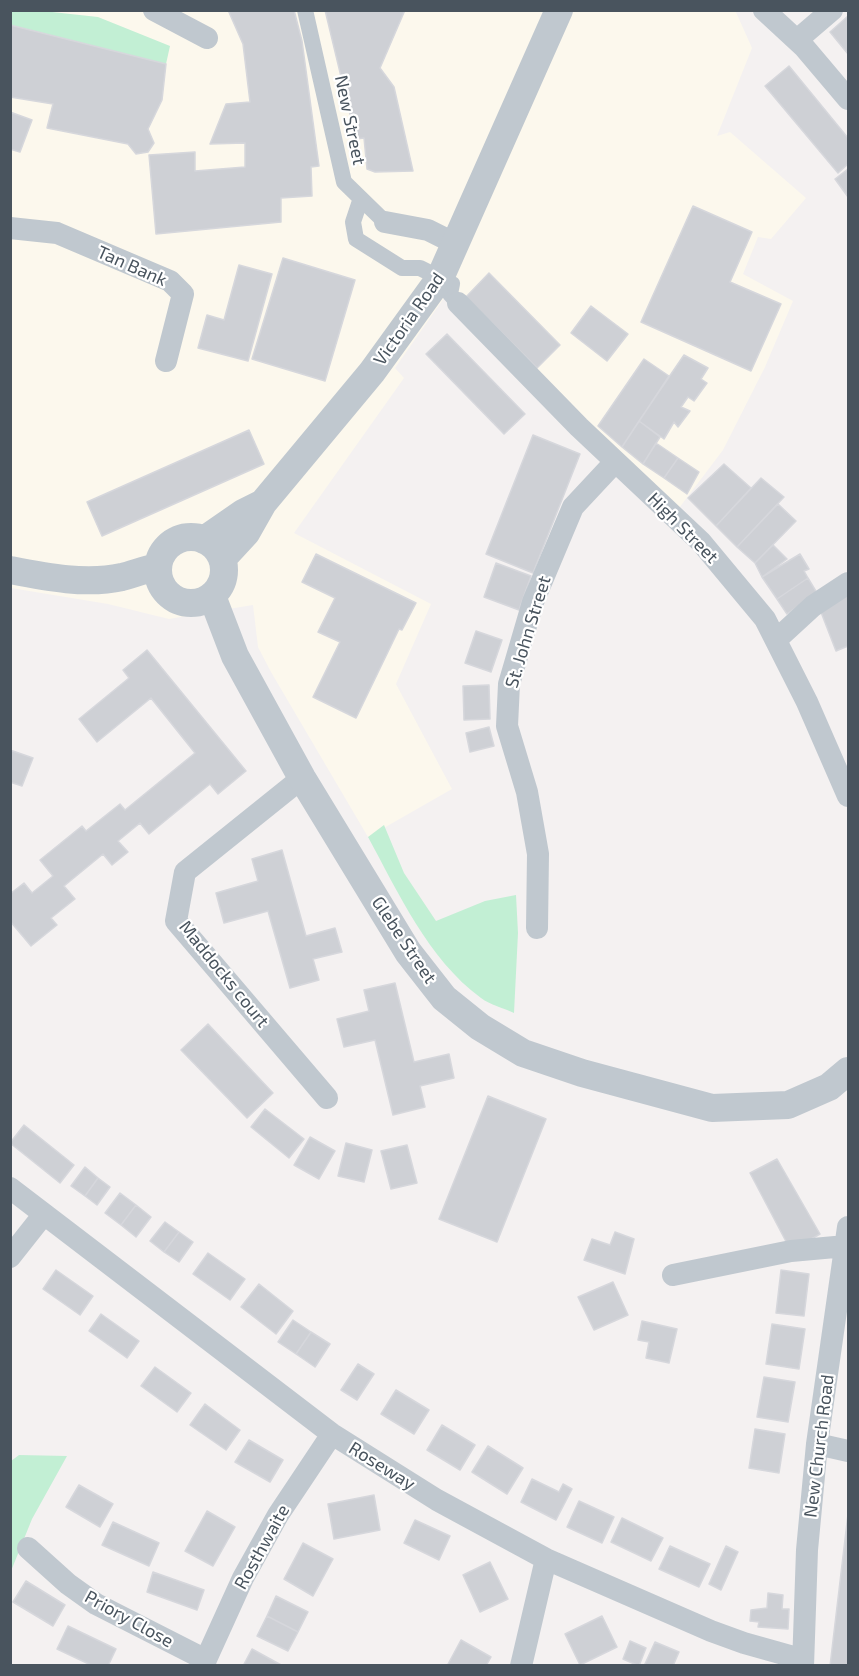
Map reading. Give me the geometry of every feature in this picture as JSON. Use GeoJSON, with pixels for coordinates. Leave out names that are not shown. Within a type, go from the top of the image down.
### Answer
{"type":"FeatureCollection","features":[{"type":"Feature","properties":{"kind":"street"},"geometry":{"type":"LineString","coordinates":[[154,10],[207,38]]}},
{"type":"Feature","properties":{"kind":"street","name":"New Street"},"geometry":{"type":"LineString","coordinates":[[305,10],[338,164],[344,182],[360,201],[385,222]]}},
{"type":"Feature","properties":{"kind":"street","name":"Victoria Road"},"geometry":{"type":"LineString","coordinates":[[213,550],[246,534],[263,503],[372,372],[440,278],[559,10]]}},
{"type":"Feature","properties":{"kind":"street"},"geometry":{"type":"LineString","coordinates":[[764,10],[797,40],[849,99]]}},
{"type":"Feature","properties":{"kind":"street"},"geometry":{"type":"LineString","coordinates":[[797,40],[832,10]]}},
{"type":"Feature","properties":{"kind":"street"},"geometry":{"type":"LineString","coordinates":[[360,201],[353,222],[356,239],[402,268],[420,268],[452,284],[450,294],[458,303]]}},
{"type":"Feature","properties":{"kind":"street"},"geometry":{"type":"LineString","coordinates":[[385,222],[428,230],[456,244]]}},
{"type":"Feature","properties":{"kind":"street","name":"Tan Bank"},"geometry":{"type":"LineString","coordinates":[[10,228],[57,233],[170,281],[183,294],[166,361]]}},
{"type":"Feature","properties":{"kind":"street","name":"High Street"},"geometry":{"type":"LineString","coordinates":[[458,303],[615,462],[701,542],[765,619],[807,702],[849,796]]}},
{"type":"Feature","properties":{"kind":"street","name":"St. John Street"},"geometry":{"type":"LineString","coordinates":[[537,928],[538,854],[527,792],[507,726],[509,684],[533,602],[573,507],[615,462]]}},
{"type":"Feature","properties":{"kind":"street"},"geometry":{"type":"LineString","coordinates":[[194,537],[213,550],[223,579],[203,600],[174,599],[160,576],[162,555],[175,542],[194,537]]}},
{"type":"Feature","properties":{"kind":"street"},"geometry":{"type":"LineString","coordinates":[[10,570],[55,579],[160,576]]}},
{"type":"Feature","properties":{"kind":"street"},"geometry":{"type":"LineString","coordinates":[[776,640],[813,606],[849,582]]}},
{"type":"Feature","properties":{"kind":"street","name":"Glebe Street"},"geometry":{"type":"LineString","coordinates":[[203,600],[302,778],[408,952],[444,998],[480,1027],[523,1053],[582,1073],[712,1108],[788,1105],[829,1087],[849,1071]]}},
{"type":"Feature","properties":{"kind":"street","name":"Maddocks court"},"geometry":{"type":"LineString","coordinates":[[302,778],[185,872],[176,921],[327,1098]]}},
{"type":"Feature","properties":{"kind":"street","name":"Roseway"},"geometry":{"type":"LineString","coordinates":[[10,1188],[332,1434],[437,1500],[546,1559],[711,1631],[802,1662]]}},
{"type":"Feature","properties":{"kind":"street"},"geometry":{"type":"LineString","coordinates":[[10,1257],[44,1214]]}},
{"type":"Feature","properties":{"kind":"street"},"geometry":{"type":"LineString","coordinates":[[673,1275],[791,1251],[847,1236]]}},
{"type":"Feature","properties":{"kind":"street","name":"New Church Road"},"geometry":{"type":"LineString","coordinates":[[802,1662],[807,1550],[817,1444],[847,1236]]}},
{"type":"Feature","properties":{"kind":"street","name":"Rosthwaite"},"geometry":{"type":"LineString","coordinates":[[204,1663],[243,1578],[278,1515],[332,1434]]}},
{"type":"Feature","properties":{"kind":"street"},"geometry":{"type":"LineString","coordinates":[[817,1444],[849,1450]]}},
{"type":"Feature","properties":{"kind":"street","name":"Priory Close"},"geometry":{"type":"LineString","coordinates":[[28,1548],[68,1584],[96,1604],[204,1663]]}},
{"type":"Feature","properties":{"kind":"street"},"geometry":{"type":"LineString","coordinates":[[521,1665],[546,1559]]}},
{"type":"Feature","properties":{"kind":"shaded area"},"geometry":{"type":"Polygon","coordinates":[[[735,10],[752,48],[717,136],[730,132],[806,198],[771,239],[758,237],[743,274],[793,301],[765,367],[723,450],[676,512],[444,298],[395,368],[404,378],[294,533],[431,604],[396,684],[452,789],[368,837],[258,647],[253,605],[169,619],[108,604],[11,588],[10,11],[735,10]]]}},
{"type":"Feature","properties":{"kind":"green space"},"geometry":{"type":"Polygon","coordinates":[[[11,10],[98,17],[170,46],[166,64],[11,25],[11,10]]]}},
{"type":"Feature","properties":{"kind":"green space"},"geometry":{"type":"Polygon","coordinates":[[[384,825],[404,873],[436,921],[485,901],[516,895],[518,933],[514,1013],[489,1003],[462,982],[445,964],[416,924],[368,837],[384,825]]]}},
{"type":"Feature","properties":{"kind":"green space"},"geometry":{"type":"Polygon","coordinates":[[[19,1455],[67,1456],[32,1519],[11,1571],[11,1461],[19,1455]]]}},
{"type":"Feature","properties":{"kind":"building"},"geometry":{"type":"Polygon","coordinates":[[[228,10],[294,10],[302,41],[319,166],[311,167],[312,196],[281,198],[281,222],[156,234],[149,155],[195,152],[195,171],[245,167],[245,143],[210,144],[226,104],[250,102],[243,44],[228,10]]]}},
{"type":"Feature","properties":{"kind":"building"},"geometry":{"type":"Polygon","coordinates":[[[325,10],[405,10],[380,68],[394,87],[413,171],[375,172],[367,169],[364,138],[356,139],[325,10]]]}},
{"type":"Feature","properties":{"kind":"building"},"geometry":{"type":"Polygon","coordinates":[[[848,16],[848,54],[830,32],[848,16]]]}},
{"type":"Feature","properties":{"kind":"building"},"geometry":{"type":"Polygon","coordinates":[[[10,25],[166,64],[162,100],[148,129],[154,143],[148,152],[136,154],[128,144],[47,128],[53,104],[10,97],[10,25]]]}},
{"type":"Feature","properties":{"kind":"building"},"geometry":{"type":"Polygon","coordinates":[[[789,66],[848,138],[848,164],[838,173],[765,86],[789,66]]]}},
{"type":"Feature","properties":{"kind":"building"},"geometry":{"type":"Polygon","coordinates":[[[10,112],[32,120],[20,152],[10,149],[10,112]]]}},
{"type":"Feature","properties":{"kind":"building"},"geometry":{"type":"Polygon","coordinates":[[[848,169],[848,197],[835,179],[848,169]]]}},
{"type":"Feature","properties":{"kind":"building"},"geometry":{"type":"Polygon","coordinates":[[[693,206],[752,232],[730,282],[781,304],[751,371],[641,322],[693,206]]]}},
{"type":"Feature","properties":{"kind":"building"},"geometry":{"type":"Polygon","coordinates":[[[283,258],[355,280],[325,381],[252,359],[283,258]]]}},
{"type":"Feature","properties":{"kind":"building"},"geometry":{"type":"Polygon","coordinates":[[[239,265],[272,274],[248,361],[198,348],[207,315],[224,320],[239,265]]]}},
{"type":"Feature","properties":{"kind":"building"},"geometry":{"type":"Polygon","coordinates":[[[489,273],[560,345],[537,368],[466,297],[489,273]]]}},
{"type":"Feature","properties":{"kind":"building"},"geometry":{"type":"Polygon","coordinates":[[[591,306],[628,334],[607,361],[571,333],[591,306]]]}},
{"type":"Feature","properties":{"kind":"building"},"geometry":{"type":"Polygon","coordinates":[[[447,334],[525,414],[504,434],[426,354],[447,334]]]}},
{"type":"Feature","properties":{"kind":"building"},"geometry":{"type":"Polygon","coordinates":[[[684,355],[708,368],[701,379],[707,383],[694,401],[688,397],[681,407],[690,411],[678,427],[674,422],[664,439],[639,421],[684,355]]]}},
{"type":"Feature","properties":{"kind":"building"},"geometry":{"type":"Polygon","coordinates":[[[644,359],[669,376],[622,447],[598,426],[644,359]]]}},
{"type":"Feature","properties":{"kind":"building"},"geometry":{"type":"Polygon","coordinates":[[[639,421],[660,437],[643,464],[622,447],[639,421]]]}},
{"type":"Feature","properties":{"kind":"building"},"geometry":{"type":"Polygon","coordinates":[[[249,430],[264,464],[102,536],[87,502],[249,430]]]}},
{"type":"Feature","properties":{"kind":"building"},"geometry":{"type":"Polygon","coordinates":[[[533,435],[580,454],[533,573],[486,554],[533,435]]]}},
{"type":"Feature","properties":{"kind":"building"},"geometry":{"type":"Polygon","coordinates":[[[656,443],[678,458],[664,478],[643,464],[656,443]]]}},
{"type":"Feature","properties":{"kind":"building"},"geometry":{"type":"Polygon","coordinates":[[[678,458],[699,472],[687,494],[664,478],[678,458]]]}},
{"type":"Feature","properties":{"kind":"building"},"geometry":{"type":"Polygon","coordinates":[[[724,464],[751,488],[716,526],[688,498],[724,464]]]}},
{"type":"Feature","properties":{"kind":"building"},"geometry":{"type":"Polygon","coordinates":[[[761,478],[784,497],[737,547],[716,526],[761,478]]]}},
{"type":"Feature","properties":{"kind":"building"},"geometry":{"type":"Polygon","coordinates":[[[778,504],[796,521],[755,563],[737,547],[778,504]]]}},
{"type":"Feature","properties":{"kind":"building"},"geometry":{"type":"Polygon","coordinates":[[[773,545],[787,559],[762,577],[755,563],[773,545]]]}},
{"type":"Feature","properties":{"kind":"building"},"geometry":{"type":"Polygon","coordinates":[[[316,554],[416,603],[402,630],[399,629],[356,718],[313,697],[340,642],[318,632],[335,598],[302,582],[316,554]]]}},
{"type":"Feature","properties":{"kind":"building"},"geometry":{"type":"Polygon","coordinates":[[[800,554],[809,569],[804,571],[808,578],[777,599],[762,577],[800,554]]]}},
{"type":"Feature","properties":{"kind":"building"},"geometry":{"type":"Polygon","coordinates":[[[496,563],[531,576],[519,610],[484,597],[496,563]]]}},
{"type":"Feature","properties":{"kind":"building"},"geometry":{"type":"Polygon","coordinates":[[[808,578],[817,593],[787,614],[777,599],[808,578]]]}},
{"type":"Feature","properties":{"kind":"building"},"geometry":{"type":"Polygon","coordinates":[[[848,595],[848,646],[836,651],[819,607],[848,595]]]}},
{"type":"Feature","properties":{"kind":"building"},"geometry":{"type":"Polygon","coordinates":[[[476,631],[502,640],[491,672],[465,663],[476,631]]]}},
{"type":"Feature","properties":{"kind":"building"},"geometry":{"type":"Polygon","coordinates":[[[147,650],[246,771],[218,794],[210,784],[149,834],[140,823],[118,841],[128,852],[112,865],[103,854],[64,886],[75,899],[51,918],[57,925],[31,946],[10,921],[10,894],[24,883],[32,893],[53,876],[40,860],[82,826],[86,831],[120,804],[125,810],[195,753],[151,698],[97,742],[79,719],[129,678],[123,670],[147,650]]]}},
{"type":"Feature","properties":{"kind":"building"},"geometry":{"type":"Polygon","coordinates":[[[489,685],[490,719],[464,720],[463,686],[489,685]]]}},
{"type":"Feature","properties":{"kind":"building"},"geometry":{"type":"Polygon","coordinates":[[[489,727],[494,746],[470,752],[466,733],[489,727]]]}},
{"type":"Feature","properties":{"kind":"building"},"geometry":{"type":"Polygon","coordinates":[[[10,750],[33,758],[22,786],[10,782],[10,750]]]}},
{"type":"Feature","properties":{"kind":"building"},"geometry":{"type":"Polygon","coordinates":[[[282,850],[306,936],[335,928],[342,952],[313,959],[319,980],[290,988],[268,911],[224,923],[216,893],[258,881],[252,859],[282,850]]]}},
{"type":"Feature","properties":{"kind":"building"},"geometry":{"type":"Polygon","coordinates":[[[395,983],[414,1062],[449,1054],[454,1078],[420,1086],[425,1107],[393,1115],[375,1040],[344,1047],[337,1019],[369,1011],[364,990],[395,983]]]}},
{"type":"Feature","properties":{"kind":"building"},"geometry":{"type":"Polygon","coordinates":[[[208,1024],[273,1093],[247,1118],[181,1050],[208,1024]]]}},
{"type":"Feature","properties":{"kind":"building"},"geometry":{"type":"Polygon","coordinates":[[[488,1096],[546,1119],[497,1242],[439,1219],[488,1096]]]}},
{"type":"Feature","properties":{"kind":"building"},"geometry":{"type":"Polygon","coordinates":[[[265,1109],[304,1139],[289,1158],[251,1127],[265,1109]]]}},
{"type":"Feature","properties":{"kind":"building"},"geometry":{"type":"Polygon","coordinates":[[[24,1125],[74,1165],[60,1183],[10,1143],[24,1125]]]}},
{"type":"Feature","properties":{"kind":"building"},"geometry":{"type":"Polygon","coordinates":[[[310,1137],[335,1151],[319,1179],[294,1165],[310,1137]]]}},
{"type":"Feature","properties":{"kind":"building"},"geometry":{"type":"Polygon","coordinates":[[[346,1143],[372,1150],[364,1182],[338,1176],[346,1143]]]}},
{"type":"Feature","properties":{"kind":"building"},"geometry":{"type":"Polygon","coordinates":[[[407,1145],[417,1183],[391,1189],[381,1151],[407,1145]]]}},
{"type":"Feature","properties":{"kind":"building"},"geometry":{"type":"Polygon","coordinates":[[[777,1159],[820,1234],[791,1251],[750,1173],[777,1159]]]}},
{"type":"Feature","properties":{"kind":"building"},"geometry":{"type":"Polygon","coordinates":[[[85,1167],[98,1178],[85,1196],[71,1186],[85,1167]]]}},
{"type":"Feature","properties":{"kind":"building"},"geometry":{"type":"Polygon","coordinates":[[[98,1178],[110,1187],[97,1205],[85,1196],[98,1178]]]}},
{"type":"Feature","properties":{"kind":"building"},"geometry":{"type":"Polygon","coordinates":[[[120,1193],[136,1205],[121,1225],[105,1213],[120,1193]]]}},
{"type":"Feature","properties":{"kind":"building"},"geometry":{"type":"Polygon","coordinates":[[[136,1205],[151,1217],[136,1237],[121,1225],[136,1205]]]}},
{"type":"Feature","properties":{"kind":"building"},"geometry":{"type":"Polygon","coordinates":[[[165,1222],[179,1232],[164,1252],[150,1241],[165,1222]]]}},
{"type":"Feature","properties":{"kind":"building"},"geometry":{"type":"Polygon","coordinates":[[[179,1232],[193,1242],[179,1262],[164,1252],[179,1232]]]}},
{"type":"Feature","properties":{"kind":"building"},"geometry":{"type":"Polygon","coordinates":[[[615,1232],[634,1239],[625,1274],[584,1260],[592,1239],[610,1245],[615,1232]]]}},
{"type":"Feature","properties":{"kind":"building"},"geometry":{"type":"Polygon","coordinates":[[[208,1253],[245,1279],[230,1300],[193,1274],[208,1253]]]}},
{"type":"Feature","properties":{"kind":"building"},"geometry":{"type":"Polygon","coordinates":[[[56,1270],[93,1296],[80,1315],[43,1289],[56,1270]]]}},
{"type":"Feature","properties":{"kind":"building"},"geometry":{"type":"Polygon","coordinates":[[[781,1270],[809,1274],[804,1316],[776,1313],[781,1270]]]}},
{"type":"Feature","properties":{"kind":"building"},"geometry":{"type":"Polygon","coordinates":[[[613,1282],[628,1315],[594,1330],[578,1297],[613,1282]]]}},
{"type":"Feature","properties":{"kind":"building"},"geometry":{"type":"Polygon","coordinates":[[[259,1284],[293,1311],[276,1334],[241,1307],[259,1284]]]}},
{"type":"Feature","properties":{"kind":"building"},"geometry":{"type":"Polygon","coordinates":[[[101,1314],[139,1341],[127,1358],[89,1331],[101,1314]]]}},
{"type":"Feature","properties":{"kind":"building"},"geometry":{"type":"Polygon","coordinates":[[[293,1320],[311,1332],[296,1354],[278,1342],[293,1320]]]}},
{"type":"Feature","properties":{"kind":"building"},"geometry":{"type":"Polygon","coordinates":[[[642,1321],[677,1329],[669,1363],[646,1358],[649,1342],[638,1340],[642,1321]]]}},
{"type":"Feature","properties":{"kind":"building"},"geometry":{"type":"Polygon","coordinates":[[[772,1324],[805,1329],[799,1369],[766,1364],[772,1324]]]}},
{"type":"Feature","properties":{"kind":"building"},"geometry":{"type":"Polygon","coordinates":[[[311,1332],[330,1344],[315,1367],[296,1354],[311,1332]]]}},
{"type":"Feature","properties":{"kind":"building"},"geometry":{"type":"Polygon","coordinates":[[[358,1364],[374,1374],[357,1400],[341,1390],[358,1364]]]}},
{"type":"Feature","properties":{"kind":"building"},"geometry":{"type":"Polygon","coordinates":[[[155,1367],[191,1393],[177,1412],[141,1386],[155,1367]]]}},
{"type":"Feature","properties":{"kind":"building"},"geometry":{"type":"Polygon","coordinates":[[[764,1377],[795,1382],[788,1422],[757,1417],[764,1377]]]}},
{"type":"Feature","properties":{"kind":"building"},"geometry":{"type":"Polygon","coordinates":[[[396,1390],[429,1410],[414,1434],[381,1414],[396,1390]]]}},
{"type":"Feature","properties":{"kind":"building"},"geometry":{"type":"Polygon","coordinates":[[[205,1404],[240,1430],[226,1450],[190,1425],[205,1404]]]}},
{"type":"Feature","properties":{"kind":"building"},"geometry":{"type":"Polygon","coordinates":[[[442,1425],[475,1445],[460,1470],[427,1450],[442,1425]]]}},
{"type":"Feature","properties":{"kind":"building"},"geometry":{"type":"Polygon","coordinates":[[[755,1429],[785,1434],[779,1473],[749,1468],[755,1429]]]}},
{"type":"Feature","properties":{"kind":"building"},"geometry":{"type":"Polygon","coordinates":[[[249,1440],[283,1460],[270,1482],[235,1462],[249,1440]]]}},
{"type":"Feature","properties":{"kind":"building"},"geometry":{"type":"Polygon","coordinates":[[[488,1446],[523,1468],[507,1494],[472,1472],[488,1446]]]}},
{"type":"Feature","properties":{"kind":"building"},"geometry":{"type":"Polygon","coordinates":[[[532,1479],[559,1492],[563,1484],[572,1489],[556,1520],[521,1502],[532,1479]]]}},
{"type":"Feature","properties":{"kind":"building"},"geometry":{"type":"Polygon","coordinates":[[[79,1485],[113,1504],[100,1527],[66,1507],[79,1485]]]}},
{"type":"Feature","properties":{"kind":"building"},"geometry":{"type":"Polygon","coordinates":[[[374,1495],[380,1530],[334,1539],[328,1504],[374,1495]]]}},
{"type":"Feature","properties":{"kind":"building"},"geometry":{"type":"Polygon","coordinates":[[[579,1501],[614,1517],[602,1543],[567,1527],[579,1501]]]}},
{"type":"Feature","properties":{"kind":"building"},"geometry":{"type":"Polygon","coordinates":[[[207,1511],[235,1527],[213,1566],[185,1551],[207,1511]]]}},
{"type":"Feature","properties":{"kind":"building"},"geometry":{"type":"Polygon","coordinates":[[[848,1514],[848,1666],[830,1666],[848,1514]]]}},
{"type":"Feature","properties":{"kind":"building"},"geometry":{"type":"Polygon","coordinates":[[[622,1518],[663,1538],[651,1561],[611,1542],[622,1518]]]}},
{"type":"Feature","properties":{"kind":"building"},"geometry":{"type":"Polygon","coordinates":[[[415,1520],[450,1536],[439,1560],[404,1543],[415,1520]]]}},
{"type":"Feature","properties":{"kind":"building"},"geometry":{"type":"Polygon","coordinates":[[[113,1522],[159,1543],[149,1566],[102,1545],[113,1522]]]}},
{"type":"Feature","properties":{"kind":"building"},"geometry":{"type":"Polygon","coordinates":[[[303,1543],[333,1559],[313,1596],[284,1579],[303,1543]]]}},
{"type":"Feature","properties":{"kind":"building"},"geometry":{"type":"Polygon","coordinates":[[[670,1546],[710,1564],[699,1587],[659,1569],[670,1546]]]}},
{"type":"Feature","properties":{"kind":"building"},"geometry":{"type":"Polygon","coordinates":[[[726,1546],[738,1552],[721,1590],[709,1584],[726,1546]]]}},
{"type":"Feature","properties":{"kind":"building"},"geometry":{"type":"Polygon","coordinates":[[[490,1562],[508,1599],[480,1612],[463,1575],[490,1562]]]}},
{"type":"Feature","properties":{"kind":"building"},"geometry":{"type":"Polygon","coordinates":[[[153,1572],[204,1590],[197,1610],[147,1592],[153,1572]]]}},
{"type":"Feature","properties":{"kind":"building"},"geometry":{"type":"Polygon","coordinates":[[[26,1581],[65,1605],[53,1626],[13,1602],[26,1581]]]}},
{"type":"Feature","properties":{"kind":"building"},"geometry":{"type":"Polygon","coordinates":[[[768,1593],[783,1595],[782,1609],[789,1609],[788,1629],[758,1627],[759,1622],[750,1621],[751,1610],[767,1608],[768,1593]]]}},
{"type":"Feature","properties":{"kind":"building"},"geometry":{"type":"Polygon","coordinates":[[[276,1596],[308,1612],[298,1632],[267,1616],[276,1596]]]}},
{"type":"Feature","properties":{"kind":"building"},"geometry":{"type":"Polygon","coordinates":[[[267,1616],[298,1632],[288,1651],[257,1636],[267,1616]]]}},
{"type":"Feature","properties":{"kind":"building"},"geometry":{"type":"Polygon","coordinates":[[[602,1616],[617,1647],[580,1665],[565,1634],[602,1616]]]}},
{"type":"Feature","properties":{"kind":"building"},"geometry":{"type":"Polygon","coordinates":[[[68,1626],[116,1649],[108,1666],[93,1666],[57,1649],[68,1626]]]}},
{"type":"Feature","properties":{"kind":"building"},"geometry":{"type":"Polygon","coordinates":[[[461,1640],[491,1657],[486,1666],[447,1666],[461,1640]]]}},
{"type":"Feature","properties":{"kind":"building"},"geometry":{"type":"Polygon","coordinates":[[[630,1641],[646,1648],[639,1666],[623,1659],[630,1641]]]}},
{"type":"Feature","properties":{"kind":"building"},"geometry":{"type":"Polygon","coordinates":[[[655,1642],[679,1652],[673,1666],[644,1666],[655,1642]]]}},
{"type":"Feature","properties":{"kind":"building"},"geometry":{"type":"Polygon","coordinates":[[[252,1649],[283,1666],[243,1666],[252,1649]]]}}]}
